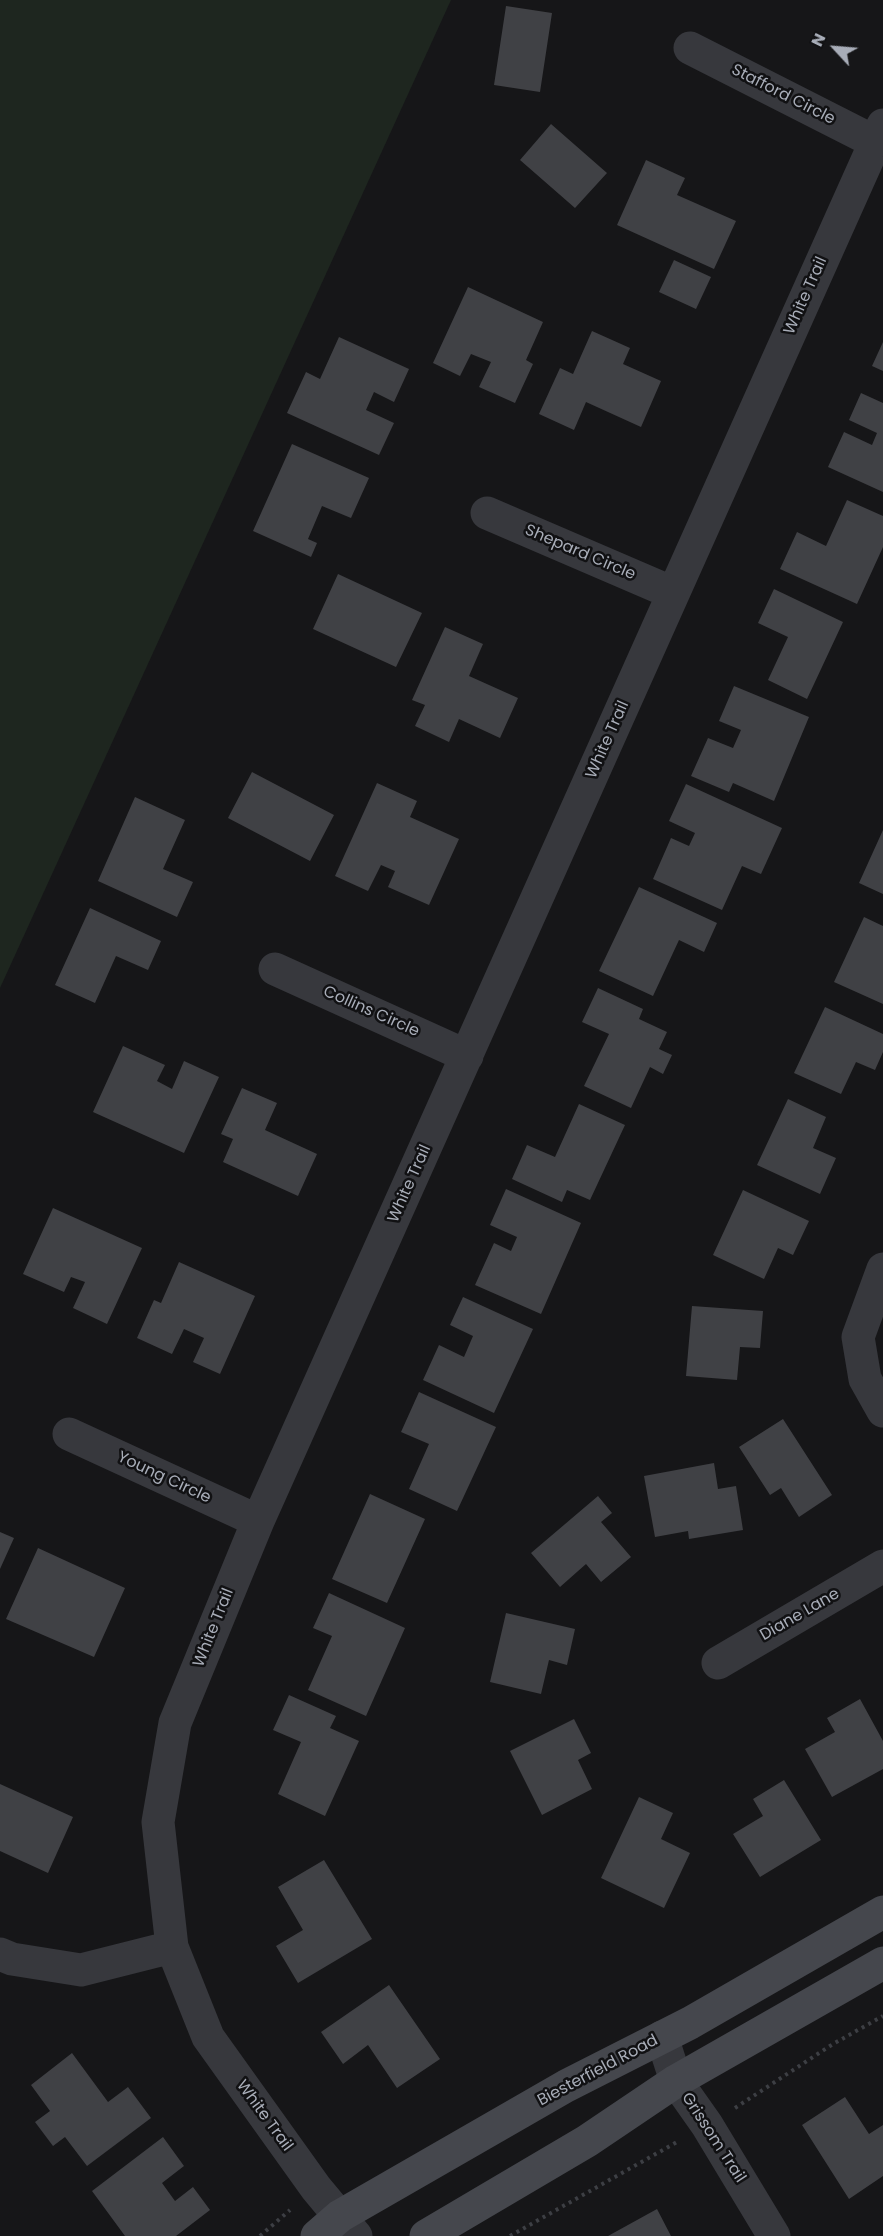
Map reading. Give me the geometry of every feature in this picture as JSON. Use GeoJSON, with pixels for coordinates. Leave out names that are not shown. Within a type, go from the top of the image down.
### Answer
{"type":"FeatureCollection","features":[{"type":"Feature","properties":{"kind":"street","name":"Stafford Circle"},"geometry":{"type":"LineString","coordinates":[[690,48],[879,134]]}},
{"type":"Feature","properties":{"kind":"street","name":"White Trail"},"geometry":{"type":"LineString","coordinates":[[338,2230],[316,2188],[208,2037],[172,1947],[158,1822],[175,1723],[258,1521],[879,134]]}},
{"type":"Feature","properties":{"kind":"street","name":"Shepard Circle"},"geometry":{"type":"LineString","coordinates":[[487,513],[674,592]]}},
{"type":"Feature","properties":{"kind":"street","name":"Collins Circle"},"geometry":{"type":"LineString","coordinates":[[275,969],[467,1056]]}},
{"type":"Feature","properties":{"kind":"street"},"geometry":{"type":"LineString","coordinates":[[883,1269],[858,1337],[865,1379],[883,1411]]}},
{"type":"Feature","properties":{"kind":"street","name":"Young Circle"},"geometry":{"type":"LineString","coordinates":[[69,1434],[258,1521]]}},
{"type":"Feature","properties":{"kind":"street","name":"Diane Lane"},"geometry":{"type":"LineString","coordinates":[[718,1663],[883,1566]]}},
{"type":"Feature","properties":{"kind":"street","name":"Biesterfield Road"},"geometry":{"type":"LineString","coordinates":[[338,2230],[566,2086],[662,2037],[883,1912]]}},
{"type":"Feature","properties":{"kind":"street"},"geometry":{"type":"LineString","coordinates":[[0,1954],[12,1959],[81,1970],[172,1947]]}},
{"type":"Feature","properties":{"kind":"street"},"geometry":{"type":"LineString","coordinates":[[426,2236],[587,2141],[676,2080],[883,1963]]}},
{"type":"Feature","properties":{"kind":"street","name":"Grissom Trail"},"geometry":{"type":"LineString","coordinates":[[662,2037],[676,2080],[774,2236]]}},
{"type":"Feature","properties":{"kind":"shaded area"},"geometry":{"type":"Polygon","coordinates":[[[0,0],[451,0],[0,988],[0,0]]]}},
{"type":"Feature","properties":{"kind":"building"},"geometry":{"type":"Polygon","coordinates":[[[506,6],[552,13],[540,92],[494,85],[506,6]]]}},
{"type":"Feature","properties":{"kind":"building"},"geometry":{"type":"Polygon","coordinates":[[[551,124],[607,173],[575,208],[520,160],[551,124]]]}},
{"type":"Feature","properties":{"kind":"building"},"geometry":{"type":"Polygon","coordinates":[[[646,160],[685,178],[677,195],[736,221],[714,269],[617,225],[646,160]]]}},
{"type":"Feature","properties":{"kind":"building"},"geometry":{"type":"Polygon","coordinates":[[[674,260],[711,277],[696,309],[659,292],[674,260]]]}},
{"type":"Feature","properties":{"kind":"building"},"geometry":{"type":"Polygon","coordinates":[[[468,287],[543,322],[526,360],[533,364],[515,403],[479,387],[491,362],[471,354],[460,376],[433,363],[468,287]]]}},
{"type":"Feature","properties":{"kind":"building"},"geometry":{"type":"Polygon","coordinates":[[[592,331],[630,348],[623,364],[661,381],[641,427],[586,402],[574,430],[539,414],[560,368],[573,374],[592,331]]]}},
{"type":"Feature","properties":{"kind":"building"},"geometry":{"type":"Polygon","coordinates":[[[339,337],[409,369],[394,402],[374,392],[366,410],[394,423],[379,455],[287,413],[306,372],[320,379],[339,337]]]}},
{"type":"Feature","properties":{"kind":"building"},"geometry":{"type":"Polygon","coordinates":[[[883,342],[883,371],[872,366],[883,342]]]}},
{"type":"Feature","properties":{"kind":"building"},"geometry":{"type":"Polygon","coordinates":[[[861,393],[883,403],[883,492],[828,467],[844,432],[872,445],[877,433],[849,420],[861,393]]]}},
{"type":"Feature","properties":{"kind":"building"},"geometry":{"type":"Polygon","coordinates":[[[292,444],[369,478],[351,518],[322,506],[308,539],[317,543],[311,557],[253,531],[292,444]]]}},
{"type":"Feature","properties":{"kind":"building"},"geometry":{"type":"Polygon","coordinates":[[[847,500],[883,516],[883,547],[857,604],[780,569],[797,532],[826,546],[847,500]]]}},
{"type":"Feature","properties":{"kind":"building"},"geometry":{"type":"Polygon","coordinates":[[[338,574],[422,613],[396,667],[313,629],[338,574]]]}},
{"type":"Feature","properties":{"kind":"building"},"geometry":{"type":"Polygon","coordinates":[[[774,589],[843,622],[807,699],[768,680],[788,637],[758,623],[774,589]]]}},
{"type":"Feature","properties":{"kind":"building"},"geometry":{"type":"Polygon","coordinates":[[[445,627],[483,644],[469,676],[518,698],[500,738],[459,719],[449,742],[415,726],[425,705],[412,700],[445,627]]]}},
{"type":"Feature","properties":{"kind":"building"},"geometry":{"type":"Polygon","coordinates":[[[734,686],[809,717],[774,801],[733,783],[729,792],[691,776],[708,738],[733,748],[741,730],[719,721],[734,686]]]}},
{"type":"Feature","properties":{"kind":"building"},"geometry":{"type":"Polygon","coordinates":[[[252,772],[334,815],[310,861],[228,818],[252,772]]]}},
{"type":"Feature","properties":{"kind":"building"},"geometry":{"type":"Polygon","coordinates":[[[377,783],[417,801],[410,817],[459,839],[429,905],[388,887],[395,871],[381,865],[368,891],[335,876],[377,783]]]}},
{"type":"Feature","properties":{"kind":"building"},"geometry":{"type":"Polygon","coordinates":[[[686,784],[782,828],[761,874],[742,866],[722,910],[653,879],[671,838],[689,846],[695,833],[669,821],[686,784]]]}},
{"type":"Feature","properties":{"kind":"building"},"geometry":{"type":"Polygon","coordinates":[[[135,797],[185,820],[163,869],[193,882],[177,917],[98,881],[135,797]]]}},
{"type":"Feature","properties":{"kind":"building"},"geometry":{"type":"Polygon","coordinates":[[[883,830],[883,894],[859,883],[883,830]]]}},
{"type":"Feature","properties":{"kind":"building"},"geometry":{"type":"Polygon","coordinates":[[[639,887],[717,923],[704,952],[679,940],[653,996],[599,971],[639,887]]]}},
{"type":"Feature","properties":{"kind":"building"},"geometry":{"type":"Polygon","coordinates":[[[90,908],[161,941],[148,970],[116,956],[95,1003],[55,985],[90,908]]]}},
{"type":"Feature","properties":{"kind":"building"},"geometry":{"type":"Polygon","coordinates":[[[864,917],[883,926],[883,1004],[834,982],[864,917]]]}},
{"type":"Feature","properties":{"kind":"building"},"geometry":{"type":"Polygon","coordinates":[[[598,988],[643,1009],[639,1019],[667,1032],[659,1049],[672,1055],[663,1074],[650,1067],[631,1108],[584,1086],[609,1034],[582,1022],[598,988]]]}},
{"type":"Feature","properties":{"kind":"building"},"geometry":{"type":"Polygon","coordinates":[[[825,1007],[883,1034],[883,1052],[875,1070],[856,1062],[841,1094],[794,1073],[825,1007]]]}},
{"type":"Feature","properties":{"kind":"building"},"geometry":{"type":"Polygon","coordinates":[[[123,1046],[165,1065],[157,1081],[172,1089],[184,1061],[219,1077],[184,1153],[93,1112],[123,1046]]]}},
{"type":"Feature","properties":{"kind":"building"},"geometry":{"type":"Polygon","coordinates":[[[242,1088],[277,1103],[265,1130],[317,1154],[298,1196],[223,1162],[233,1139],[221,1134],[242,1088]]]}},
{"type":"Feature","properties":{"kind":"building"},"geometry":{"type":"Polygon","coordinates":[[[788,1099],[826,1117],[813,1148],[836,1158],[820,1194],[757,1165],[788,1099]]]}},
{"type":"Feature","properties":{"kind":"building"},"geometry":{"type":"Polygon","coordinates":[[[579,1104],[625,1125],[590,1200],[567,1190],[562,1202],[512,1179],[527,1145],[555,1157],[579,1104]]]}},
{"type":"Feature","properties":{"kind":"building"},"geometry":{"type":"Polygon","coordinates":[[[506,1189],[581,1223],[541,1314],[475,1285],[494,1243],[511,1251],[517,1237],[490,1225],[506,1189]]]}},
{"type":"Feature","properties":{"kind":"building"},"geometry":{"type":"Polygon","coordinates":[[[743,1190],[809,1221],[793,1255],[778,1248],[764,1279],[713,1255],[743,1190]]]}},
{"type":"Feature","properties":{"kind":"building"},"geometry":{"type":"Polygon","coordinates":[[[53,1208],[142,1248],[107,1324],[73,1308],[85,1282],[71,1277],[64,1292],[23,1274],[53,1208]]]}},
{"type":"Feature","properties":{"kind":"building"},"geometry":{"type":"Polygon","coordinates":[[[179,1262],[255,1296],[220,1374],[193,1362],[204,1338],[184,1329],[172,1354],[137,1338],[154,1300],[161,1303],[179,1262]]]}},
{"type":"Feature","properties":{"kind":"building"},"geometry":{"type":"Polygon","coordinates":[[[463,1297],[533,1329],[494,1413],[423,1380],[439,1345],[464,1357],[473,1336],[450,1325],[463,1297]]]}},
{"type":"Feature","properties":{"kind":"building"},"geometry":{"type":"Polygon","coordinates":[[[692,1306],[763,1311],[760,1348],[740,1347],[737,1380],[686,1376],[692,1306]]]}},
{"type":"Feature","properties":{"kind":"building"},"geometry":{"type":"Polygon","coordinates":[[[419,1392],[496,1427],[457,1511],[409,1489],[429,1444],[401,1432],[419,1392]]]}},
{"type":"Feature","properties":{"kind":"building"},"geometry":{"type":"Polygon","coordinates":[[[783,1419],[832,1495],[799,1517],[781,1488],[770,1495],[739,1447],[783,1419]]]}},
{"type":"Feature","properties":{"kind":"building"},"geometry":{"type":"Polygon","coordinates":[[[714,1463],[718,1489],[736,1486],[743,1530],[689,1539],[688,1531],[655,1537],[644,1476],[714,1463]]]}},
{"type":"Feature","properties":{"kind":"building"},"geometry":{"type":"Polygon","coordinates":[[[370,1494],[425,1519],[387,1603],[332,1579],[370,1494]]]}},
{"type":"Feature","properties":{"kind":"building"},"geometry":{"type":"Polygon","coordinates":[[[598,1496],[612,1513],[601,1522],[631,1557],[601,1582],[586,1564],[560,1587],[531,1553],[598,1496]]]}},
{"type":"Feature","properties":{"kind":"building"},"geometry":{"type":"Polygon","coordinates":[[[0,1532],[14,1538],[0,1569],[0,1532]]]}},
{"type":"Feature","properties":{"kind":"building"},"geometry":{"type":"Polygon","coordinates":[[[38,1548],[125,1588],[94,1657],[6,1619],[38,1548]]]}},
{"type":"Feature","properties":{"kind":"building"},"geometry":{"type":"Polygon","coordinates":[[[329,1593],[405,1628],[366,1716],[308,1690],[332,1636],[313,1628],[329,1593]]]}},
{"type":"Feature","properties":{"kind":"building"},"geometry":{"type":"Polygon","coordinates":[[[506,1613],[575,1629],[567,1665],[549,1660],[541,1694],[490,1682],[506,1613]]]}},
{"type":"Feature","properties":{"kind":"building"},"geometry":{"type":"Polygon","coordinates":[[[289,1695],[336,1716],[330,1728],[359,1741],[325,1816],[278,1794],[301,1742],[273,1730],[289,1695]]]}},
{"type":"Feature","properties":{"kind":"building"},"geometry":{"type":"Polygon","coordinates":[[[860,1699],[883,1741],[883,1769],[832,1797],[805,1749],[835,1732],[827,1718],[860,1699]]]}},
{"type":"Feature","properties":{"kind":"building"},"geometry":{"type":"Polygon","coordinates":[[[574,1719],[591,1753],[578,1760],[592,1789],[542,1815],[510,1751],[574,1719]]]}},
{"type":"Feature","properties":{"kind":"building"},"geometry":{"type":"Polygon","coordinates":[[[784,1780],[821,1840],[760,1877],[733,1834],[763,1816],[753,1799],[784,1780]]]}},
{"type":"Feature","properties":{"kind":"building"},"geometry":{"type":"Polygon","coordinates":[[[0,1784],[73,1817],[48,1873],[0,1851],[0,1784]]]}},
{"type":"Feature","properties":{"kind":"building"},"geometry":{"type":"Polygon","coordinates":[[[639,1797],[673,1813],[661,1839],[690,1853],[664,1908],[601,1878],[639,1797]]]}},
{"type":"Feature","properties":{"kind":"building"},"geometry":{"type":"Polygon","coordinates":[[[324,1860],[372,1939],[298,1983],[276,1946],[303,1930],[278,1887],[324,1860]]]}},
{"type":"Feature","properties":{"kind":"building"},"geometry":{"type":"Polygon","coordinates":[[[389,1985],[440,2059],[397,2088],[368,2045],[343,2064],[321,2032],[389,1985]]]}},
{"type":"Feature","properties":{"kind":"building"},"geometry":{"type":"Polygon","coordinates":[[[72,2053],[108,2102],[128,2087],[151,2118],[87,2166],[65,2137],[53,2146],[35,2122],[50,2111],[31,2085],[72,2053]]]}},
{"type":"Feature","properties":{"kind":"building"},"geometry":{"type":"Polygon","coordinates":[[[845,2097],[869,2134],[883,2125],[883,2176],[849,2199],[802,2125],[845,2097]]]}},
{"type":"Feature","properties":{"kind":"building"},"geometry":{"type":"Polygon","coordinates":[[[163,2137],[184,2166],[162,2183],[175,2201],[193,2187],[210,2210],[176,2236],[125,2236],[92,2191],[163,2137]]]}},
{"type":"Feature","properties":{"kind":"building"},"geometry":{"type":"Polygon","coordinates":[[[657,2209],[671,2236],[608,2236],[657,2209]]]}}]}
